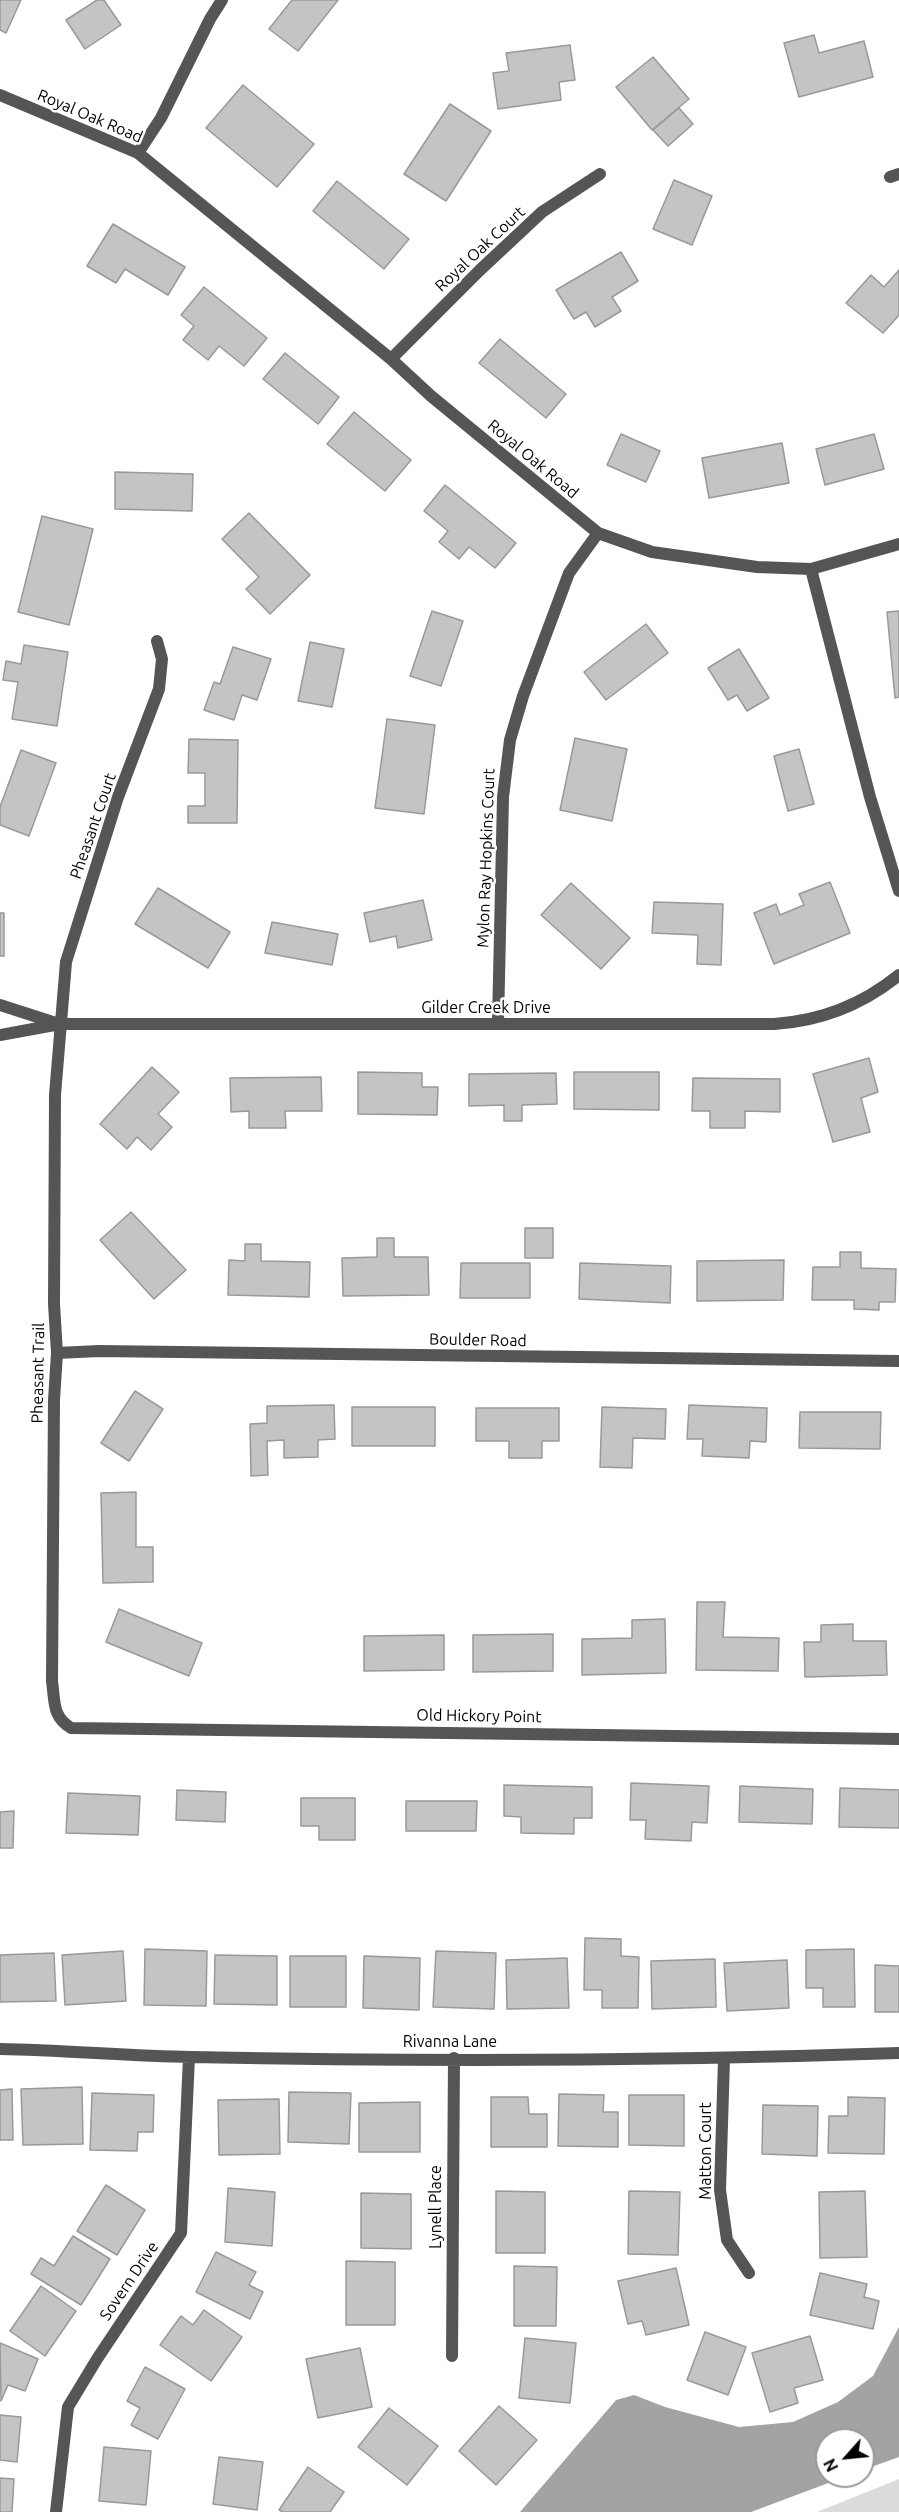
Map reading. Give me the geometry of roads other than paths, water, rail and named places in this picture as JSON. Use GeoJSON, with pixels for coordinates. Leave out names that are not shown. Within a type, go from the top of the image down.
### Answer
{"type":"FeatureCollection","features":[{"type":"Feature","properties":{"kind":"street"},"geometry":{"type":"LineString","coordinates":[[138,153],[161,118],[210,19],[222,0]]}},
{"type":"Feature","properties":{"kind":"street","name":"Royal Oak Road"},"geometry":{"type":"LineString","coordinates":[[0,96],[138,153],[391,358],[431,396],[598,533],[652,552],[757,567],[812,569],[899,544]]}},
{"type":"Feature","properties":{"kind":"street","name":"Royal Oak Court"},"geometry":{"type":"LineString","coordinates":[[391,358],[480,270],[542,213],[600,174]]}},
{"type":"Feature","properties":{"kind":"street","name":"Mylon Ray Hopkins Court"},"geometry":{"type":"LineString","coordinates":[[498,1023],[503,797],[510,740],[523,696],[569,573],[598,533]]}},
{"type":"Feature","properties":{"kind":"street"},"geometry":{"type":"LineString","coordinates":[[812,569],[870,797],[899,891]]}},
{"type":"Feature","properties":{"kind":"street","name":"Pheasant Court"},"geometry":{"type":"LineString","coordinates":[[60,1024],[66,962],[118,797],[159,689],[162,659],[157,641]]}},
{"type":"Feature","properties":{"kind":"street","name":"Gilder Creek Drive"},"geometry":{"type":"LineString","coordinates":[[0,1035],[60,1024],[430,1025],[498,1023],[551,1025],[801,1022],[835,1013],[867,999],[899,975]]}},
{"type":"Feature","properties":{"kind":"street","name":"Gilder Creek Drive"},"geometry":{"type":"LineString","coordinates":[[0,1005],[60,1024]]}},
{"type":"Feature","properties":{"kind":"street","name":"Pheasant Trail"},"geometry":{"type":"LineString","coordinates":[[60,1024],[54,1095],[54,1304],[57,1353],[54,1412],[52,1681],[56,1715],[60,1722]]}},
{"type":"Feature","properties":{"kind":"street","name":"Boulder Road"},"geometry":{"type":"LineString","coordinates":[[57,1353],[99,1350],[899,1360]]}},
{"type":"Feature","properties":{"kind":"street","name":"Old Hickory Point"},"geometry":{"type":"LineString","coordinates":[[60,1722],[71,1728],[899,1739]]}},
{"type":"Feature","properties":{"kind":"street","name":"Rivanna Lane"},"geometry":{"type":"LineString","coordinates":[[0,2049],[189,2057],[724,2059],[899,2053]]}},
{"type":"Feature","properties":{"kind":"street","name":"Sovern Drive"},"geometry":{"type":"LineString","coordinates":[[56,2512],[68,2407],[181,2233],[189,2057]]}},
{"type":"Feature","properties":{"kind":"street","name":"Lynell Place"},"geometry":{"type":"LineString","coordinates":[[452,2356],[454,2058]]}},
{"type":"Feature","properties":{"kind":"street","name":"Matton Court"},"geometry":{"type":"LineString","coordinates":[[724,2059],[720,2190],[727,2240],[749,2273]]}}]}
